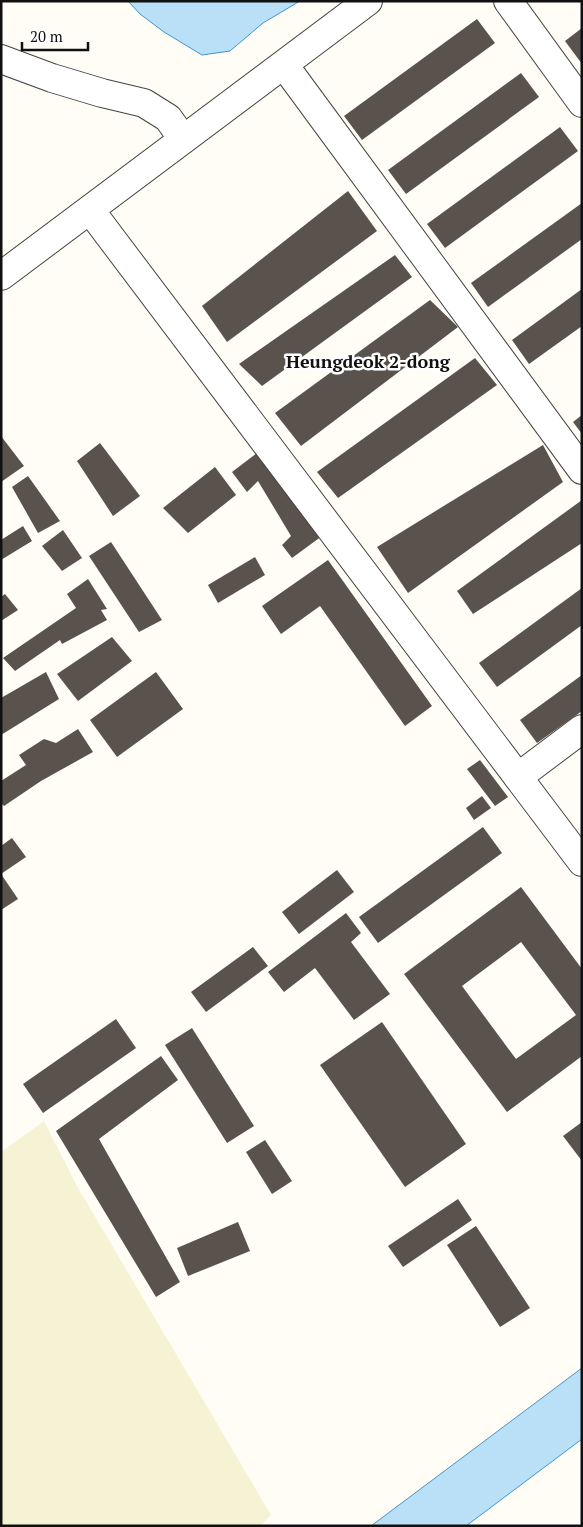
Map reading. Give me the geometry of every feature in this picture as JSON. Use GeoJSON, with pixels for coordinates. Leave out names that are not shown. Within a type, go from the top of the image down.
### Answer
{"type":"FeatureCollection","features":[{"type":"Feature","properties":{"kind":"street"},"geometry":{"type":"LineString","coordinates":[[1,276],[368,1]]}},
{"type":"Feature","properties":{"kind":"street"},"geometry":{"type":"LineString","coordinates":[[508,1],[582,103]]}},
{"type":"Feature","properties":{"kind":"street"},"geometry":{"type":"LineString","coordinates":[[1,59],[52,78],[144,103],[168,118],[183,139]]}},
{"type":"Feature","properties":{"kind":"street"},"geometry":{"type":"LineString","coordinates":[[284,65],[582,470]]}},
{"type":"Feature","properties":{"kind":"street"},"geometry":{"type":"LineString","coordinates":[[90,210],[582,862]]}},
{"type":"Feature","properties":{"kind":"street"},"geometry":{"type":"LineString","coordinates":[[518,777],[582,729]]}},
{"type":"Feature","properties":{"kind":"shaded area"},"geometry":{"type":"Polygon","coordinates":[[[44,1121],[77,1186],[271,1515],[260,1526],[1,1526],[1,1152],[44,1121]]]}},
{"type":"Feature","properties":{"kind":"water"},"geometry":{"type":"Polygon","coordinates":[[[128,1],[300,1],[263,23],[230,51],[202,55],[164,32],[140,14],[128,1]]]}},
{"type":"Feature","properties":{"kind":"water"},"geometry":{"type":"Polygon","coordinates":[[[582,1368],[582,1439],[466,1526],[371,1526],[582,1368]]]}},
{"type":"Feature","properties":{"kind":"building"},"geometry":{"type":"Polygon","coordinates":[[[477,19],[495,43],[362,140],[344,116],[477,19]]]}},
{"type":"Feature","properties":{"kind":"building"},"geometry":{"type":"Polygon","coordinates":[[[582,28],[582,64],[565,41],[582,28]]]}},
{"type":"Feature","properties":{"kind":"building"},"geometry":{"type":"Polygon","coordinates":[[[521,73],[539,97],[406,194],[388,170],[521,73]]]}},
{"type":"Feature","properties":{"kind":"building"},"geometry":{"type":"Polygon","coordinates":[[[560,127],[578,151],[445,248],[427,224],[560,127]]]}},
{"type":"Feature","properties":{"kind":"building"},"geometry":{"type":"Polygon","coordinates":[[[348,191],[377,231],[227,342],[202,306],[348,191]]]}},
{"type":"Feature","properties":{"kind":"building"},"geometry":{"type":"Polygon","coordinates":[[[582,203],[582,239],[488,307],[471,283],[582,203]]]}},
{"type":"Feature","properties":{"kind":"building"},"geometry":{"type":"Polygon","coordinates":[[[395,255],[412,277],[262,386],[239,364],[395,255]]]}},
{"type":"Feature","properties":{"kind":"building"},"geometry":{"type":"Polygon","coordinates":[[[582,289],[582,326],[529,364],[512,340],[582,289]]]}},
{"type":"Feature","properties":{"kind":"building"},"geometry":{"type":"Polygon","coordinates":[[[430,300],[458,327],[301,446],[275,413],[430,300]]]}},
{"type":"Feature","properties":{"kind":"building"},"geometry":{"type":"Polygon","coordinates":[[[475,358],[497,385],[338,498],[317,472],[475,358]]]}},
{"type":"Feature","properties":{"kind":"building"},"geometry":{"type":"Polygon","coordinates":[[[582,415],[582,434],[573,422],[582,415]]]}},
{"type":"Feature","properties":{"kind":"building"},"geometry":{"type":"Polygon","coordinates":[[[1,436],[24,466],[1,482],[1,436]]]}},
{"type":"Feature","properties":{"kind":"building"},"geometry":{"type":"Polygon","coordinates":[[[100,443],[140,496],[113,516],[77,461],[100,443]]]}},
{"type":"Feature","properties":{"kind":"building"},"geometry":{"type":"Polygon","coordinates":[[[543,445],[563,482],[408,593],[377,547],[543,445]]]}},
{"type":"Feature","properties":{"kind":"building"},"geometry":{"type":"Polygon","coordinates":[[[257,453],[322,536],[292,558],[282,545],[291,536],[258,481],[247,492],[232,472],[257,453]]]}},
{"type":"Feature","properties":{"kind":"building"},"geometry":{"type":"Polygon","coordinates":[[[215,467],[236,495],[188,533],[163,508],[215,467]]]}},
{"type":"Feature","properties":{"kind":"building"},"geometry":{"type":"Polygon","coordinates":[[[28,476],[60,521],[38,533],[12,487],[28,476]]]}},
{"type":"Feature","properties":{"kind":"building"},"geometry":{"type":"Polygon","coordinates":[[[582,500],[582,543],[473,614],[457,591],[582,500]]]}},
{"type":"Feature","properties":{"kind":"building"},"geometry":{"type":"Polygon","coordinates":[[[23,526],[32,541],[1,560],[1,540],[23,526]]]}},
{"type":"Feature","properties":{"kind":"building"},"geometry":{"type":"Polygon","coordinates":[[[63,530],[82,558],[62,571],[42,546],[63,530]]]}},
{"type":"Feature","properties":{"kind":"building"},"geometry":{"type":"Polygon","coordinates":[[[111,542],[162,620],[139,632],[89,556],[111,542]]]}},
{"type":"Feature","properties":{"kind":"building"},"geometry":{"type":"Polygon","coordinates":[[[255,557],[265,575],[218,603],[208,585],[255,557]]]}},
{"type":"Feature","properties":{"kind":"building"},"geometry":{"type":"Polygon","coordinates":[[[328,560],[432,706],[405,726],[320,606],[281,634],[262,606],[328,560]]]}},
{"type":"Feature","properties":{"kind":"building"},"geometry":{"type":"Polygon","coordinates":[[[88,579],[107,609],[101,610],[107,620],[62,644],[60,640],[15,671],[3,658],[76,608],[67,594],[88,579]]]}},
{"type":"Feature","properties":{"kind":"building"},"geometry":{"type":"Polygon","coordinates":[[[582,588],[582,625],[497,687],[479,663],[582,588]]]}},
{"type":"Feature","properties":{"kind":"building"},"geometry":{"type":"Polygon","coordinates":[[[5,594],[18,610],[1,621],[1,597],[5,594]]]}},
{"type":"Feature","properties":{"kind":"building"},"geometry":{"type":"Polygon","coordinates":[[[112,637],[132,661],[78,701],[57,674],[112,637]]]}},
{"type":"Feature","properties":{"kind":"building"},"geometry":{"type":"Polygon","coordinates":[[[46,672],[59,699],[1,735],[1,698],[46,672]]]}},
{"type":"Feature","properties":{"kind":"building"},"geometry":{"type":"Polygon","coordinates":[[[156,672],[183,709],[117,757],[90,720],[156,672]]]}},
{"type":"Feature","properties":{"kind":"building"},"geometry":{"type":"Polygon","coordinates":[[[582,675],[582,711],[537,743],[520,720],[582,675]]]}},
{"type":"Feature","properties":{"kind":"building"},"geometry":{"type":"Polygon","coordinates":[[[78,729],[93,752],[41,781],[4,806],[1,803],[1,781],[26,765],[19,755],[44,739],[56,743],[78,729]]]}},
{"type":"Feature","properties":{"kind":"building"},"geometry":{"type":"Polygon","coordinates":[[[480,760],[508,797],[495,806],[467,769],[480,760]]]}},
{"type":"Feature","properties":{"kind":"building"},"geometry":{"type":"Polygon","coordinates":[[[482,796],[491,808],[474,820],[466,808],[482,796]]]}},
{"type":"Feature","properties":{"kind":"building"},"geometry":{"type":"Polygon","coordinates":[[[483,827],[502,853],[378,943],[359,917],[483,827]]]}},
{"type":"Feature","properties":{"kind":"building"},"geometry":{"type":"Polygon","coordinates":[[[12,838],[26,857],[1,874],[1,846],[12,838]]]}},
{"type":"Feature","properties":{"kind":"building"},"geometry":{"type":"Polygon","coordinates":[[[337,870],[354,892],[299,934],[282,912],[337,870]]]}},
{"type":"Feature","properties":{"kind":"building"},"geometry":{"type":"Polygon","coordinates":[[[1,874],[18,899],[1,910],[1,874]]]}},
{"type":"Feature","properties":{"kind":"building"},"geometry":{"type":"Polygon","coordinates":[[[521,887],[582,969],[582,1056],[507,1112],[404,974],[521,887]],[[521,942],[462,986],[516,1059],[576,1015],[521,942]]]}},
{"type":"Feature","properties":{"kind":"building"},"geometry":{"type":"Polygon","coordinates":[[[346,913],[361,933],[351,942],[390,994],[354,1020],[315,968],[284,992],[268,972],[346,913]]]}},
{"type":"Feature","properties":{"kind":"building"},"geometry":{"type":"Polygon","coordinates":[[[253,947],[268,966],[206,1012],[191,992],[253,947]]]}},
{"type":"Feature","properties":{"kind":"building"},"geometry":{"type":"Polygon","coordinates":[[[116,1019],[136,1048],[43,1113],[23,1084],[116,1019]]]}},
{"type":"Feature","properties":{"kind":"building"},"geometry":{"type":"Polygon","coordinates":[[[382,1022],[466,1144],[405,1187],[320,1065],[382,1022]]]}},
{"type":"Feature","properties":{"kind":"building"},"geometry":{"type":"Polygon","coordinates":[[[192,1028],[254,1126],[227,1143],[165,1045],[192,1028]]]}},
{"type":"Feature","properties":{"kind":"building"},"geometry":{"type":"Polygon","coordinates":[[[161,1056],[178,1080],[99,1139],[180,1282],[156,1297],[56,1131],[161,1056]]]}},
{"type":"Feature","properties":{"kind":"building"},"geometry":{"type":"Polygon","coordinates":[[[582,1122],[582,1161],[563,1136],[582,1122]]]}},
{"type":"Feature","properties":{"kind":"building"},"geometry":{"type":"Polygon","coordinates":[[[265,1140],[292,1181],[272,1194],[246,1152],[265,1140]]]}},
{"type":"Feature","properties":{"kind":"building"},"geometry":{"type":"Polygon","coordinates":[[[458,1199],[472,1220],[403,1267],[388,1246],[458,1199]]]}},
{"type":"Feature","properties":{"kind":"building"},"geometry":{"type":"Polygon","coordinates":[[[238,1222],[250,1251],[188,1276],[177,1248],[238,1222]]]}},
{"type":"Feature","properties":{"kind":"building"},"geometry":{"type":"Polygon","coordinates":[[[476,1226],[530,1308],[500,1327],[447,1245],[476,1226]]]}},
{"type":"Feature","properties":{"kind":"district","name":"Heungdeok 2-dong"},"geometry":{"type":"Point","coordinates":[368,362]}}]}
